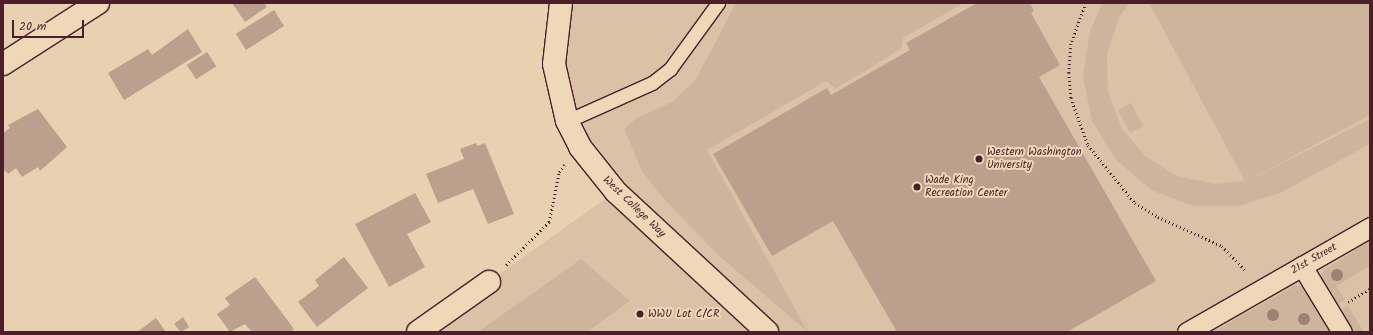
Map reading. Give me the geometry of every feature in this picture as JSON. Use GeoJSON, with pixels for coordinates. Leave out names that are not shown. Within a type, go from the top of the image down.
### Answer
{"type":"FeatureCollection","features":[{"type":"Feature","properties":{"kind":"street"},"geometry":{"type":"LineString","coordinates":[[3,64],[98,3]]}},
{"type":"Feature","properties":{"kind":"street","name":"West College Way"},"geometry":{"type":"LineString","coordinates":[[561,3],[554,64],[567,121],[580,147],[616,192],[767,332]]}},
{"type":"Feature","properties":{"kind":"street","name":"21st Street"},"geometry":{"type":"LineString","coordinates":[[1187,332],[1370,227]]}},
{"type":"Feature","properties":{"kind":"street"},"geometry":{"type":"LineString","coordinates":[[1302,266],[1342,332]]}},
{"type":"Feature","properties":{"kind":"street"},"geometry":{"type":"LineString","coordinates":[[418,332],[489,282]]}},
{"type":"Feature","properties":{"kind":"lane"},"geometry":{"type":"LineString","coordinates":[[567,121],[652,83],[670,69],[718,3]]}},
{"type":"Feature","properties":{"kind":"path"},"geometry":{"type":"LineString","coordinates":[[1086,3],[1071,44],[1069,73],[1071,98],[1088,145],[1135,203],[1158,217],[1222,246],[1246,270],[1259,291]]}},
{"type":"Feature","properties":{"kind":"path"},"geometry":{"type":"LineString","coordinates":[[489,282],[549,222],[559,172],[580,147]]}},
{"type":"Feature","properties":{"kind":"shaded area","name":"Western Washington University"},"geometry":{"type":"Polygon","coordinates":[[[561,3],[1370,3],[1370,332],[418,332],[615,192],[567,121],[561,3]]]}},
{"type":"Feature","properties":{"kind":"shaded area"},"geometry":{"type":"Polygon","coordinates":[[[736,3],[964,3],[903,38],[901,49],[835,89],[826,81],[707,150],[808,332],[720,257],[663,198],[642,171],[624,129],[637,118],[672,102],[696,79],[736,3]]]}},
{"type":"Feature","properties":{"kind":"shaded area"},"geometry":{"type":"Polygon","coordinates":[[[1102,3],[1130,3],[1119,17],[1107,53],[1108,91],[1121,127],[1145,156],[1177,176],[1215,184],[1245,181],[1149,3],[1370,3],[1370,115],[1247,181],[1370,119],[1370,144],[1282,192],[1239,206],[1193,206],[1151,190],[1116,160],[1092,121],[1083,76],[1090,31],[1102,3]]]}},
{"type":"Feature","properties":{"kind":"shaded area"},"geometry":{"type":"Polygon","coordinates":[[[1131,103],[1143,126],[1130,133],[1118,110],[1131,103]]]}},
{"type":"Feature","properties":{"kind":"shaded area"},"geometry":{"type":"Polygon","coordinates":[[[1370,241],[1370,266],[1336,286],[1345,300],[1333,307],[1319,280],[1324,270],[1370,241]]]}},
{"type":"Feature","properties":{"kind":"shaded area"},"geometry":{"type":"Polygon","coordinates":[[[581,259],[630,301],[587,332],[478,332],[581,259]]]}},
{"type":"Feature","properties":{"kind":"shaded area"},"geometry":{"type":"Polygon","coordinates":[[[1296,285],[1307,288],[1336,332],[1213,332],[1296,285]]]}},
{"type":"Feature","properties":{"kind":"shaded area"},"geometry":{"type":"Polygon","coordinates":[[[1348,306],[1364,332],[1349,332],[1337,312],[1348,306]]]}},
{"type":"Feature","properties":{"kind":"building"},"geometry":{"type":"Polygon","coordinates":[[[232,3],[264,3],[267,7],[245,22],[232,3]]]}},
{"type":"Feature","properties":{"kind":"building","name":"Wade King Recreation Center"},"geometry":{"type":"Polygon","coordinates":[[[977,3],[1030,3],[1034,11],[1031,13],[1060,65],[1039,77],[1156,281],[1067,332],[897,332],[833,221],[772,256],[713,154],[827,88],[831,95],[910,50],[906,43],[977,3]]]}},
{"type":"Feature","properties":{"kind":"building"},"geometry":{"type":"Polygon","coordinates":[[[274,10],[284,26],[246,50],[236,34],[274,10]]]}},
{"type":"Feature","properties":{"kind":"building"},"geometry":{"type":"Polygon","coordinates":[[[188,29],[202,52],[124,100],[108,73],[148,49],[152,55],[188,29]]]}},
{"type":"Feature","properties":{"kind":"building"},"geometry":{"type":"Polygon","coordinates":[[[207,52],[216,66],[196,79],[187,65],[207,52]]]}},
{"type":"Feature","properties":{"kind":"building"},"geometry":{"type":"Polygon","coordinates":[[[38,109],[67,147],[40,171],[38,167],[22,177],[16,168],[8,174],[3,169],[3,133],[10,128],[8,125],[38,109]]]}},
{"type":"Feature","properties":{"kind":"building"},"geometry":{"type":"Polygon","coordinates":[[[476,143],[477,146],[485,143],[514,214],[488,224],[473,189],[438,203],[426,174],[464,159],[460,149],[476,143]]]}},
{"type":"Feature","properties":{"kind":"building"},"geometry":{"type":"Polygon","coordinates":[[[415,193],[431,222],[407,234],[425,267],[389,287],[355,224],[415,193]]]}},
{"type":"Feature","properties":{"kind":"building"},"geometry":{"type":"Polygon","coordinates":[[[344,257],[368,288],[317,327],[298,302],[319,286],[315,280],[344,257]]]}},
{"type":"Feature","properties":{"kind":"building"},"geometry":{"type":"Polygon","coordinates":[[[255,277],[294,329],[291,332],[252,332],[245,324],[230,332],[217,314],[230,305],[225,298],[255,277]]]}},
{"type":"Feature","properties":{"kind":"building"},"geometry":{"type":"Polygon","coordinates":[[[183,317],[189,327],[181,332],[174,324],[183,317]]]}},
{"type":"Feature","properties":{"kind":"building"},"geometry":{"type":"Polygon","coordinates":[[[156,318],[166,332],[137,332],[156,318]]]}},
{"type":"Feature","properties":{"kind":"place","name":"Western Washington University"},"geometry":{"type":"Point","coordinates":[979,159]}},
{"type":"Feature","properties":{"kind":"place","name":"Wade King Recreation Center"},"geometry":{"type":"Point","coordinates":[917,187]}},
{"type":"Feature","properties":{"kind":"place","name":"WWU Lot C/CR"},"geometry":{"type":"Point","coordinates":[640,314]}}]}
